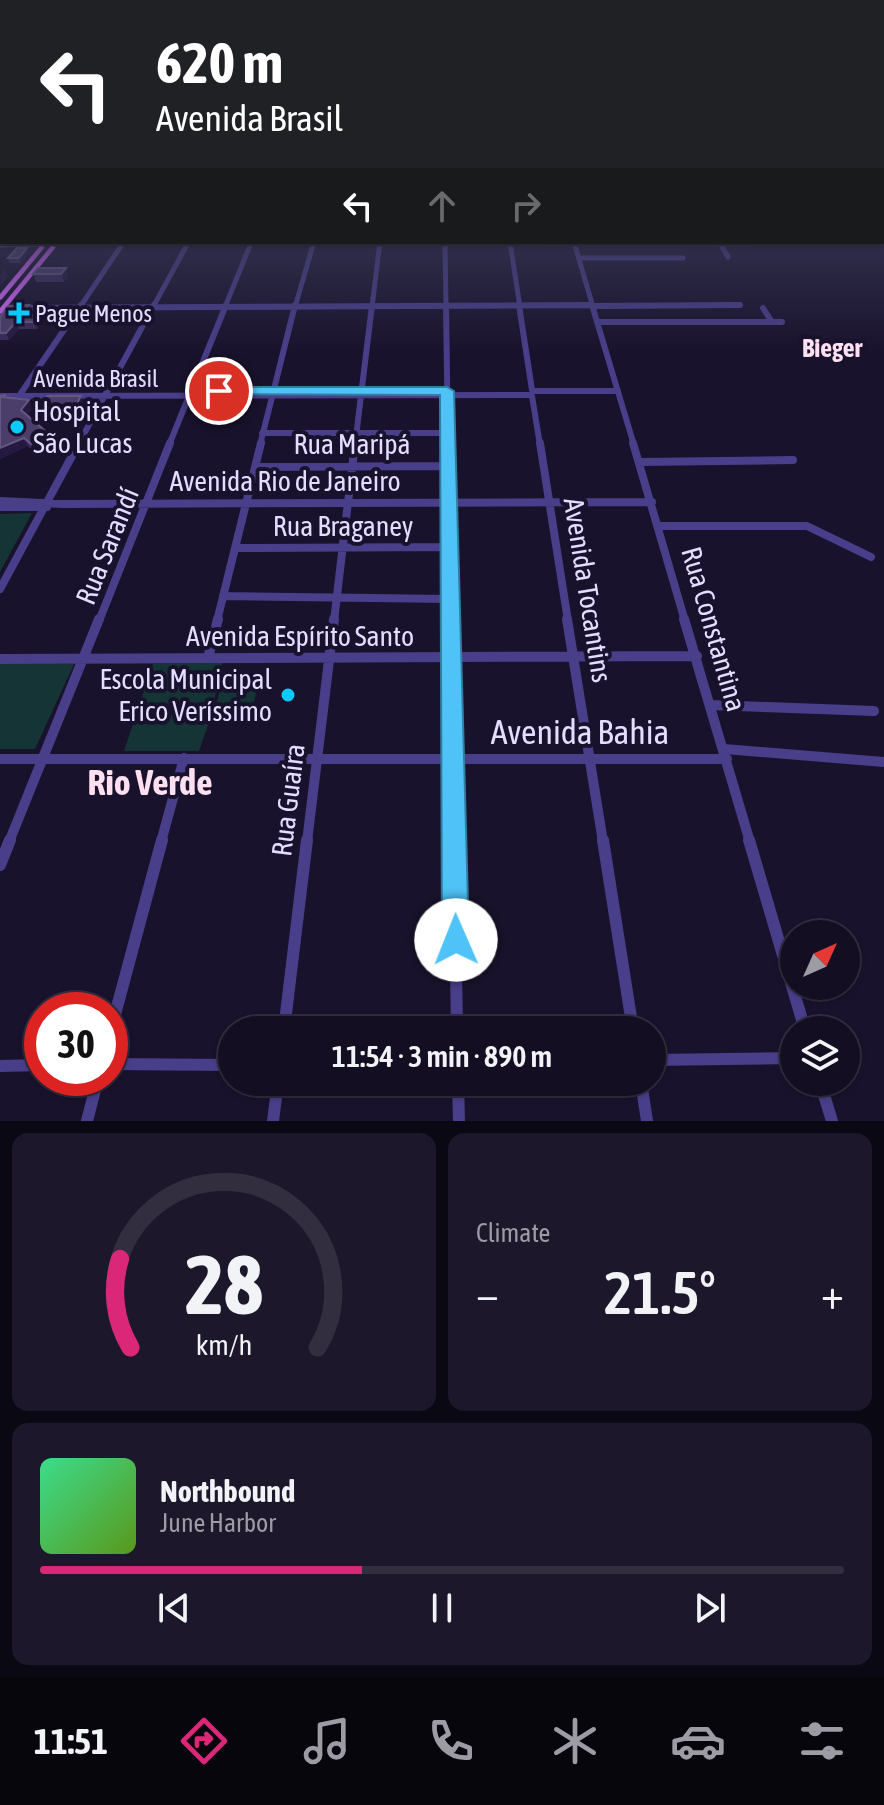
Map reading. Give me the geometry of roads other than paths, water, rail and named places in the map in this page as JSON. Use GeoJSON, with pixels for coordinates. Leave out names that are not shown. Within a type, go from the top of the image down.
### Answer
{"type":"FeatureCollection","features":[{"type":"Feature","properties":{"kind":"main road"},"geometry":{"type":"LineString","coordinates":[[0,298],[46,248]]}},
{"type":"Feature","properties":{"kind":"main road"},"geometry":{"type":"LineString","coordinates":[[4,308],[47,248]]}},
{"type":"Feature","properties":{"kind":"street"},"geometry":{"type":"LineString","coordinates":[[20,394],[119,248]]}},
{"type":"Feature","properties":{"kind":"street"},"geometry":{"type":"LineString","coordinates":[[0,589],[185,248]]}},
{"type":"Feature","properties":{"kind":"street","name":"Rua Sarandí"},"geometry":{"type":"LineString","coordinates":[[0,865],[40,759],[85,660],[249,248]]}},
{"type":"Feature","properties":{"kind":"street"},"geometry":{"type":"LineString","coordinates":[[208,658],[272,393],[312,248]]}},
{"type":"Feature","properties":{"kind":"street","name":"Rua Guaíra"},"geometry":{"type":"LineString","coordinates":[[286,1016],[379,248]]}},
{"type":"Feature","properties":{"kind":"street"},"geometry":{"type":"LineString","coordinates":[[445,248],[457,1016]]}},
{"type":"Feature","properties":{"kind":"street","name":"Avenida Tocantins"},"geometry":{"type":"LineString","coordinates":[[511,248],[631,1016]]}},
{"type":"Feature","properties":{"kind":"street","name":"Rua Constantina"},"geometry":{"type":"LineString","coordinates":[[576,248],[801,1016]]}},
{"type":"Feature","properties":{"kind":"street"},"geometry":{"type":"LineString","coordinates":[[723,248],[728,257]]}},
{"type":"Feature","properties":{"kind":"street"},"geometry":{"type":"LineString","coordinates":[[579,258],[683,258]]}},
{"type":"Feature","properties":{"kind":"street"},"geometry":{"type":"LineString","coordinates":[[4,308],[24,305],[740,305]]}},
{"type":"Feature","properties":{"kind":"street"},"geometry":{"type":"LineString","coordinates":[[692,308],[699,322]]}},
{"type":"Feature","properties":{"kind":"street"},"geometry":{"type":"LineString","coordinates":[[763,308],[772,322]]}},
{"type":"Feature","properties":{"kind":"street"},"geometry":{"type":"LineString","coordinates":[[625,309],[630,322]]}},
{"type":"Feature","properties":{"kind":"street"},"geometry":{"type":"LineString","coordinates":[[657,309],[663,322]]}},
{"type":"Feature","properties":{"kind":"street"},"geometry":{"type":"LineString","coordinates":[[730,309],[738,322]]}},
{"type":"Feature","properties":{"kind":"street"},"geometry":{"type":"LineString","coordinates":[[597,322],[782,322]]}},
{"type":"Feature","properties":{"kind":"street","name":"Avenida Brasil"},"geometry":{"type":"LineString","coordinates":[[0,394],[619,393]]}},
{"type":"Feature","properties":{"kind":"street"},"geometry":{"type":"LineString","coordinates":[[262,433],[448,433]]}},
{"type":"Feature","properties":{"kind":"street"},"geometry":{"type":"LineString","coordinates":[[640,462],[793,460]]}},
{"type":"Feature","properties":{"kind":"street","name":"Rua Maripá"},"geometry":{"type":"LineString","coordinates":[[256,467],[448,466]]}},
{"type":"Feature","properties":{"kind":"street"},"geometry":{"type":"LineString","coordinates":[[0,501],[47,505]]}},
{"type":"Feature","properties":{"kind":"street","name":"Avenida Rio de Janeiro"},"geometry":{"type":"LineString","coordinates":[[47,505],[652,502]]}},
{"type":"Feature","properties":{"kind":"street"},"geometry":{"type":"LineString","coordinates":[[0,507],[47,505]]}},
{"type":"Feature","properties":{"kind":"street"},"geometry":{"type":"LineString","coordinates":[[659,526],[807,526],[871,557]]}},
{"type":"Feature","properties":{"kind":"street","name":"Rua Braganey"},"geometry":{"type":"LineString","coordinates":[[237,548],[449,547]]}},
{"type":"Feature","properties":{"kind":"street"},"geometry":{"type":"LineString","coordinates":[[223,596],[450,599]]}},
{"type":"Feature","properties":{"kind":"street","name":"Avenida Espírito Santo"},"geometry":{"type":"LineString","coordinates":[[0,659],[697,656]]}},
{"type":"Feature","properties":{"kind":"street"},"geometry":{"type":"LineString","coordinates":[[711,705],[874,711]]}},
{"type":"Feature","properties":{"kind":"street","name":"Avenida Bahia"},"geometry":{"type":"LineString","coordinates":[[0,759],[453,759],[726,754],[884,762]]}},
{"type":"Feature","properties":{"kind":"street"},"geometry":{"type":"LineString","coordinates":[[121,992],[184,758]]}},
{"type":"Feature","properties":{"kind":"street"},"geometry":{"type":"LineString","coordinates":[[666,1060],[780,1058]]}},
{"type":"Feature","properties":{"kind":"street"},"geometry":{"type":"LineString","coordinates":[[128,1064],[218,1065]]}},
{"type":"Feature","properties":{"kind":"street"},"geometry":{"type":"LineString","coordinates":[[0,1066],[24,1065]]}},
{"type":"Feature","properties":{"kind":"street"},"geometry":{"type":"LineString","coordinates":[[87,1121],[93,1096]]}},
{"type":"Feature","properties":{"kind":"street"},"geometry":{"type":"LineString","coordinates":[[273,1121],[276,1096]]}},
{"type":"Feature","properties":{"kind":"street"},"geometry":{"type":"LineString","coordinates":[[458,1096],[459,1121]]}},
{"type":"Feature","properties":{"kind":"street"},"geometry":{"type":"LineString","coordinates":[[643,1096],[647,1121]]}},
{"type":"Feature","properties":{"kind":"street"},"geometry":{"type":"LineString","coordinates":[[824,1096],[832,1121]]}},
{"type":"Feature","properties":{"kind":"place","name":"Pague Menos"},"geometry":{"type":"Point","coordinates":[19,313]}},
{"type":"Feature","properties":{"kind":"place","name":"Hospital São Lucas"},"geometry":{"type":"Point","coordinates":[17,427]}},
{"type":"Feature","properties":{"kind":"place","name":"Escola Municipal Erico Veríssimo"},"geometry":{"type":"Point","coordinates":[288,695]}},
{"type":"Feature","properties":{"kind":"district","name":"Bieger"},"geometry":{"type":"Point","coordinates":[832,348]}},
{"type":"Feature","properties":{"kind":"district","name":"Rio Verde"},"geometry":{"type":"Point","coordinates":[150,782]}}]}
